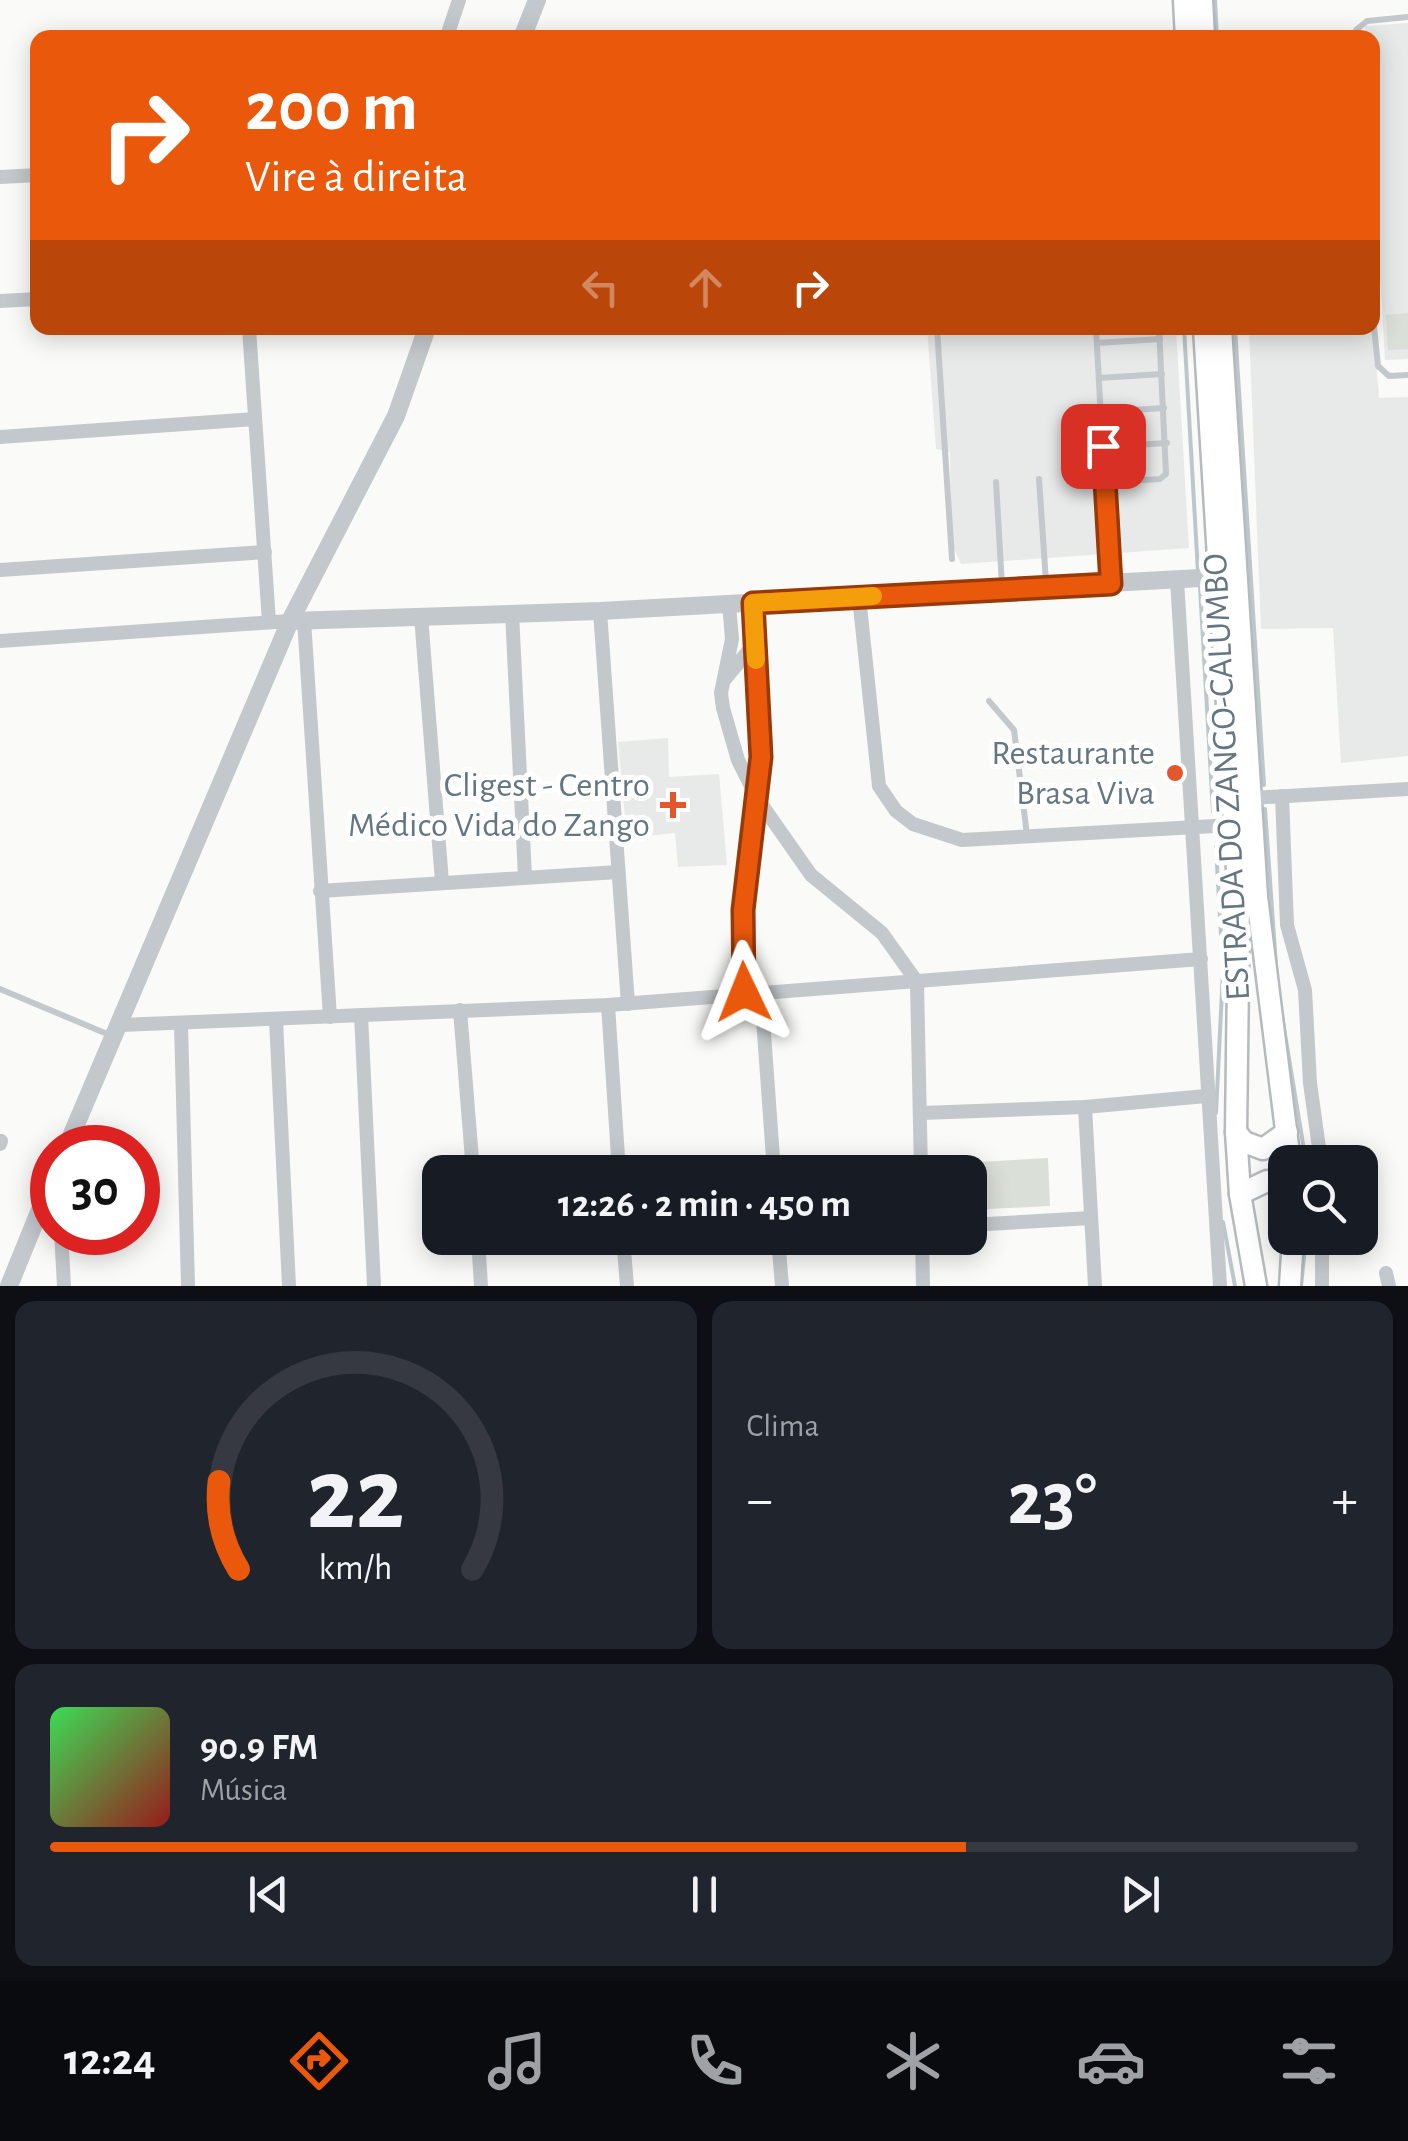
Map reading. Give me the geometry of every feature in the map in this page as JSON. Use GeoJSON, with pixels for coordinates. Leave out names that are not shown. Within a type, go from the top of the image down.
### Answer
{"type":"FeatureCollection","features":[{"type":"Feature","properties":{"kind":"main road"},"geometry":{"type":"LineString","coordinates":[[1184,0],[1186,30]]}},
{"type":"Feature","properties":{"kind":"main road"},"geometry":{"type":"LineString","coordinates":[[1202,0],[1204,30]]}},
{"type":"Feature","properties":{"kind":"main road","name":"ESTRADA DO ZANGO-CALUMBO"},"geometry":{"type":"LineString","coordinates":[[1204,335],[1198,579],[1213,826],[1240,941],[1236,1132],[1240,1194],[1256,1286]]}},
{"type":"Feature","properties":{"kind":"main road"},"geometry":{"type":"LineString","coordinates":[[1222,335],[1265,797],[1262,955],[1288,1145]]}},
{"type":"Feature","properties":{"kind":"main road"},"geometry":{"type":"LineString","coordinates":[[1236,1132],[1244,1142],[1263,1150],[1287,1132]]}},
{"type":"Feature","properties":{"kind":"main road"},"geometry":{"type":"LineString","coordinates":[[1240,1194],[1268,1181]]}},
{"type":"Feature","properties":{"kind":"main road"},"geometry":{"type":"LineString","coordinates":[[1290,1286],[1292,1255]]}},
{"type":"Feature","properties":{"kind":"street"},"geometry":{"type":"LineString","coordinates":[[449,30],[460,0]]}},
{"type":"Feature","properties":{"kind":"street"},"geometry":{"type":"LineString","coordinates":[[525,30],[537,0]]}},
{"type":"Feature","properties":{"kind":"street"},"geometry":{"type":"LineString","coordinates":[[0,178],[30,176]]}},
{"type":"Feature","properties":{"kind":"street"},"geometry":{"type":"LineString","coordinates":[[0,301],[30,299]]}},
{"type":"Feature","properties":{"kind":"street"},"geometry":{"type":"LineString","coordinates":[[250,335],[270,622]]}},
{"type":"Feature","properties":{"kind":"street"},"geometry":{"type":"LineString","coordinates":[[76,1125],[297,620],[396,416],[425,335]]}},
{"type":"Feature","properties":{"kind":"street"},"geometry":{"type":"LineString","coordinates":[[0,436],[255,419]]}},
{"type":"Feature","properties":{"kind":"street"},"geometry":{"type":"LineString","coordinates":[[0,570],[265,552]]}},
{"type":"Feature","properties":{"kind":"street"},"geometry":{"type":"LineString","coordinates":[[0,641],[297,620],[600,611],[1198,579],[1213,826],[1201,959],[1220,1286]]}},
{"type":"Feature","properties":{"kind":"street"},"geometry":{"type":"LineString","coordinates":[[859,597],[879,786],[885,799],[913,824],[948,838],[1213,826]]}},
{"type":"Feature","properties":{"kind":"street"},"geometry":{"type":"LineString","coordinates":[[744,992],[743,910],[761,757],[753,603]]}},
{"type":"Feature","properties":{"kind":"street"},"geometry":{"type":"LineString","coordinates":[[728,604],[732,639],[724,680],[724,708],[738,760],[756,798],[811,875],[882,933],[918,982],[922,1155]]}},
{"type":"Feature","properties":{"kind":"street"},"geometry":{"type":"LineString","coordinates":[[600,611],[628,1004]]}},
{"type":"Feature","properties":{"kind":"street"},"geometry":{"type":"LineString","coordinates":[[512,614],[525,877]]}},
{"type":"Feature","properties":{"kind":"street"},"geometry":{"type":"LineString","coordinates":[[421,616],[442,882]]}},
{"type":"Feature","properties":{"kind":"street"},"geometry":{"type":"LineString","coordinates":[[297,620],[330,1017]]}},
{"type":"Feature","properties":{"kind":"street"},"geometry":{"type":"LineString","coordinates":[[732,639],[757,677]]}},
{"type":"Feature","properties":{"kind":"street"},"geometry":{"type":"LineString","coordinates":[[724,680],[755,643]]}},
{"type":"Feature","properties":{"kind":"street"},"geometry":{"type":"LineString","coordinates":[[1319,1145],[1310,1083],[1306,990],[1287,925],[1265,797],[1408,789]]}},
{"type":"Feature","properties":{"kind":"street"},"geometry":{"type":"LineString","coordinates":[[320,891],[618,872]]}},
{"type":"Feature","properties":{"kind":"street"},"geometry":{"type":"LineString","coordinates":[[117,1030],[460,1010],[608,1006],[744,992],[1201,959]]}},
{"type":"Feature","properties":{"kind":"street"},"geometry":{"type":"LineString","coordinates":[[761,992],[773,1155]]}},
{"type":"Feature","properties":{"kind":"street"},"geometry":{"type":"LineString","coordinates":[[608,1006],[618,1155]]}},
{"type":"Feature","properties":{"kind":"street"},"geometry":{"type":"LineString","coordinates":[[460,1010],[472,1155]]}},
{"type":"Feature","properties":{"kind":"street"},"geometry":{"type":"LineString","coordinates":[[362,1015],[374,1286]]}},
{"type":"Feature","properties":{"kind":"street"},"geometry":{"type":"LineString","coordinates":[[276,1020],[290,1286]]}},
{"type":"Feature","properties":{"kind":"street"},"geometry":{"type":"LineString","coordinates":[[182,1024],[188,1286]]}},
{"type":"Feature","properties":{"kind":"street"},"geometry":{"type":"LineString","coordinates":[[921,1113],[1084,1108],[1206,1096]]}},
{"type":"Feature","properties":{"kind":"street"},"geometry":{"type":"LineString","coordinates":[[1084,1108],[1094,1286]]}},
{"type":"Feature","properties":{"kind":"street"},"geometry":{"type":"LineString","coordinates":[[987,1224],[1091,1218]]}},
{"type":"Feature","properties":{"kind":"street"},"geometry":{"type":"LineString","coordinates":[[9,1286],[30,1234]]}},
{"type":"Feature","properties":{"kind":"street"},"geometry":{"type":"LineString","coordinates":[[62,1255],[64,1286]]}},
{"type":"Feature","properties":{"kind":"street"},"geometry":{"type":"LineString","coordinates":[[479,1255],[482,1286]]}},
{"type":"Feature","properties":{"kind":"street"},"geometry":{"type":"LineString","coordinates":[[625,1255],[627,1286]]}},
{"type":"Feature","properties":{"kind":"street"},"geometry":{"type":"LineString","coordinates":[[779,1255],[782,1286]]}},
{"type":"Feature","properties":{"kind":"street"},"geometry":{"type":"LineString","coordinates":[[922,1255],[923,1286]]}},
{"type":"Feature","properties":{"kind":"street"},"geometry":{"type":"LineString","coordinates":[[1322,1255],[1322,1286]]}},
{"type":"Feature","properties":{"kind":"lane"},"geometry":{"type":"LineString","coordinates":[[1356,30],[1367,20],[1408,17]]}},
{"type":"Feature","properties":{"kind":"lane"},"geometry":{"type":"LineString","coordinates":[[937,335],[952,559]]}},
{"type":"Feature","properties":{"kind":"lane"},"geometry":{"type":"LineString","coordinates":[[1096,335],[1111,584]]}},
{"type":"Feature","properties":{"kind":"lane"},"geometry":{"type":"LineString","coordinates":[[1106,482],[1160,479],[1168,465],[1160,335]]}},
{"type":"Feature","properties":{"kind":"lane"},"geometry":{"type":"LineString","coordinates":[[1375,335],[1378,366],[1389,376],[1408,376]]}},
{"type":"Feature","properties":{"kind":"lane"},"geometry":{"type":"LineString","coordinates":[[1097,343],[1160,339]]}},
{"type":"Feature","properties":{"kind":"lane"},"geometry":{"type":"LineString","coordinates":[[1099,378],[1162,374]]}},
{"type":"Feature","properties":{"kind":"lane"},"geometry":{"type":"LineString","coordinates":[[1101,412],[1164,408]]}},
{"type":"Feature","properties":{"kind":"lane"},"geometry":{"type":"LineString","coordinates":[[1103,446],[1166,443]]}},
{"type":"Feature","properties":{"kind":"lane"},"geometry":{"type":"LineString","coordinates":[[1039,479],[1046,587]]}},
{"type":"Feature","properties":{"kind":"lane"},"geometry":{"type":"LineString","coordinates":[[996,482],[1002,589]]}},
{"type":"Feature","properties":{"kind":"lane"},"geometry":{"type":"LineString","coordinates":[[989,701],[1014,730],[1027,836]]}},
{"type":"Feature","properties":{"kind":"lane"},"geometry":{"type":"LineString","coordinates":[[0,990],[117,1030]]}},
{"type":"Feature","properties":{"kind":"shaded area"},"geometry":{"type":"Polygon","coordinates":[[[1408,23],[1408,359],[1385,360],[1380,274],[1380,30],[1365,30],[1365,26],[1408,23]]]}},
{"type":"Feature","properties":{"kind":"shaded area"},"geometry":{"type":"Polygon","coordinates":[[[1408,313],[1408,349],[1388,350],[1386,315],[1408,313]]]}},
{"type":"Feature","properties":{"kind":"shaded area"},"geometry":{"type":"Polygon","coordinates":[[[928,335],[1176,335],[1189,548],[961,564],[951,542],[950,452],[936,449],[928,335]]]}},
{"type":"Feature","properties":{"kind":"shaded area"},"geometry":{"type":"Polygon","coordinates":[[[1249,335],[1374,335],[1379,398],[1408,397],[1408,756],[1341,763],[1333,628],[1261,629],[1249,335]]]}},
{"type":"Feature","properties":{"kind":"shaded area","name":"Cligest - Centro Médico Vida do Zango"},"geometry":{"type":"Polygon","coordinates":[[[668,738],[669,777],[719,774],[727,865],[678,867],[675,833],[627,838],[618,742],[668,738]]]}},
{"type":"Feature","properties":{"kind":"shaded area"},"geometry":{"type":"Polygon","coordinates":[[[1048,1158],[1050,1206],[987,1209],[987,1162],[1048,1158]]]}},
{"type":"Feature","properties":{"kind":"waterway"},"geometry":{"type":"LineString","coordinates":[[1215,0],[1217,30]]}},
{"type":"Feature","properties":{"kind":"waterway"},"geometry":{"type":"LineString","coordinates":[[1184,335],[1198,572]]}},
{"type":"Feature","properties":{"kind":"waterway"},"geometry":{"type":"LineString","coordinates":[[1235,335],[1264,785]]}},
{"type":"Feature","properties":{"kind":"waterway"},"geometry":{"type":"LineString","coordinates":[[1200,587],[1213,812]]}},
{"type":"Feature","properties":{"kind":"waterway"},"geometry":{"type":"LineString","coordinates":[[1265,809],[1277,980]]}},
{"type":"Feature","properties":{"kind":"waterway"},"geometry":{"type":"LineString","coordinates":[[1216,847],[1223,971],[1216,1113]]}},
{"type":"Feature","properties":{"kind":"waterway"},"geometry":{"type":"LineString","coordinates":[[1280,1004],[1303,1145]]}},
{"type":"Feature","properties":{"kind":"waterway"},"geometry":{"type":"LineString","coordinates":[[1223,1222],[1235,1286]]}},
{"type":"Feature","properties":{"kind":"waterway"},"geometry":{"type":"LineString","coordinates":[[1301,1286],[1304,1255]]}},
{"type":"Feature","properties":{"kind":"slow traffic"},"geometry":{"type":"LineString","coordinates":[[756,660],[753,603],[873,596]]}},
{"type":"Feature","properties":{"kind":"place","name":"Restaurante Brasa Viva"},"geometry":{"type":"Point","coordinates":[1175,773]}},
{"type":"Feature","properties":{"kind":"place","name":"Cligest - Centro Médico Vida do Zango"},"geometry":{"type":"Point","coordinates":[673,805]}},
{"type":"Feature","properties":{"kind":"route"},"geometry":{"type":"LineString","coordinates":[[744,992],[743,910],[761,757],[753,603],[1111,584],[1103,446]]}}]}
